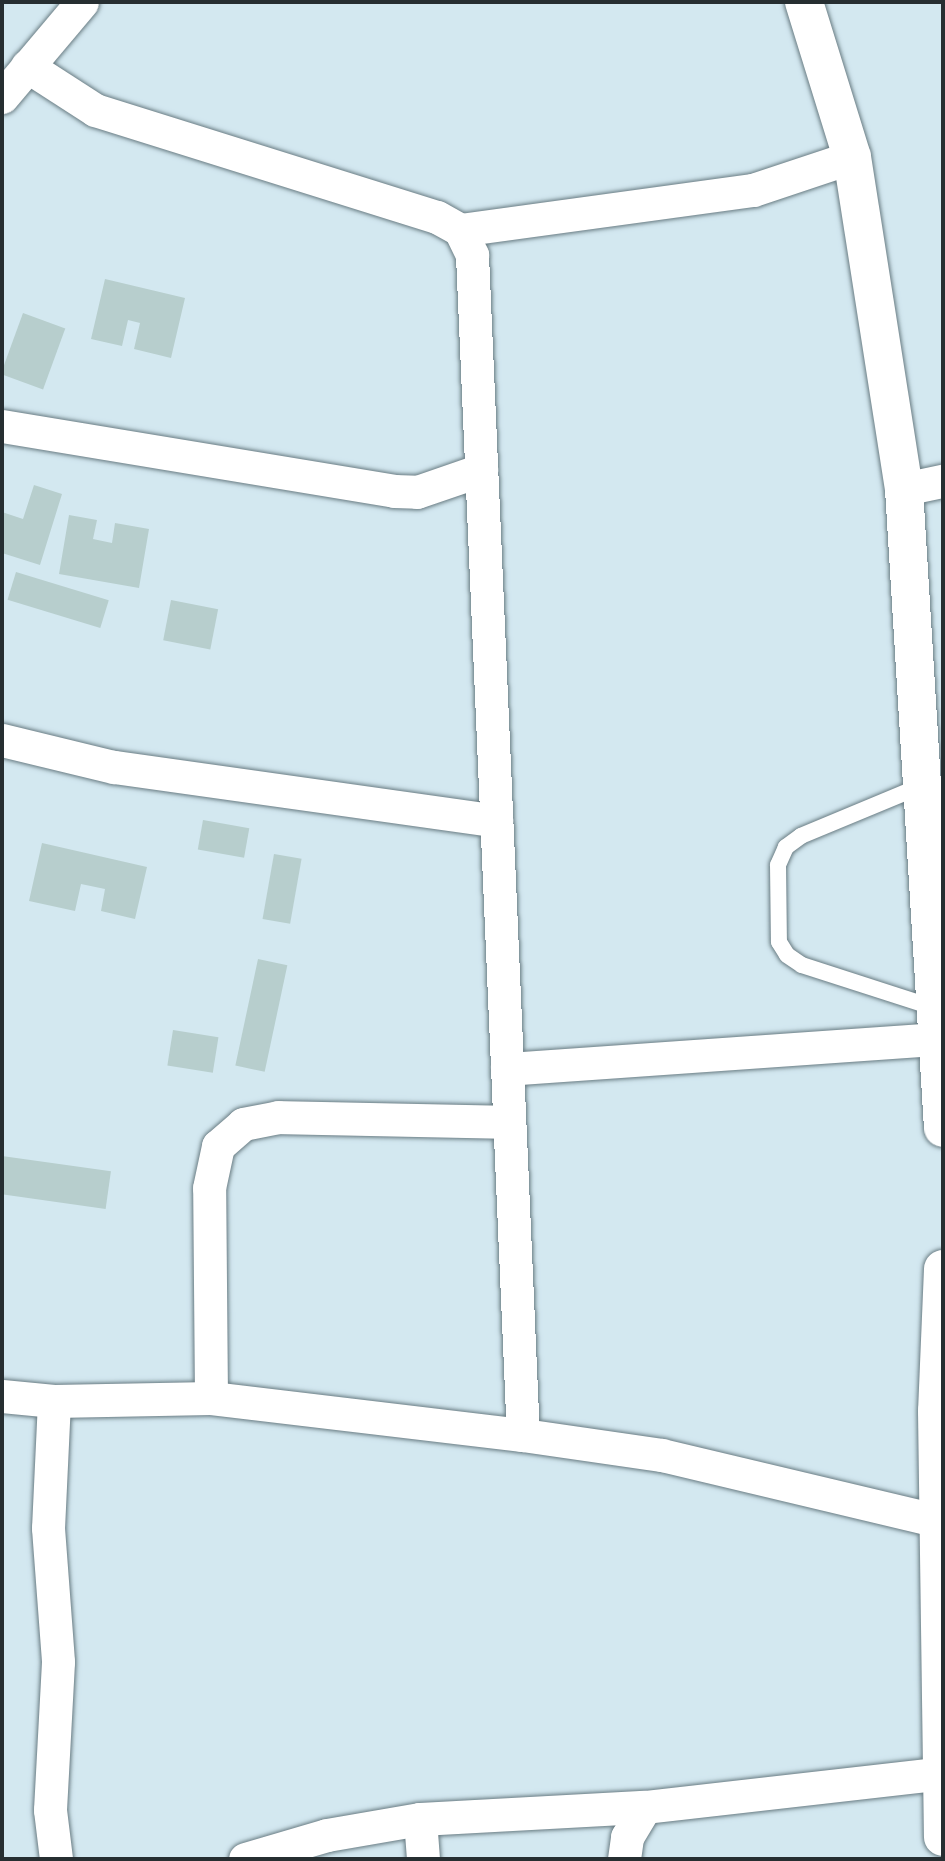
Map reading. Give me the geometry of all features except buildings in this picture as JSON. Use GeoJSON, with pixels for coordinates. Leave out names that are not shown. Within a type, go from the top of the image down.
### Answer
{"type":"FeatureCollection","features":[{"type":"Feature","properties":{"kind":"main road"},"geometry":{"type":"LineString","coordinates":[[804,2],[852,157],[904,489],[940,1019],[943,1128]]}},
{"type":"Feature","properties":{"kind":"main road"},"geometry":{"type":"LineString","coordinates":[[943,1269],[937,1411],[943,1837]]}},
{"type":"Feature","properties":{"kind":"street"},"geometry":{"type":"LineString","coordinates":[[2,97],[82,2]]}},
{"type":"Feature","properties":{"kind":"street"},"geometry":{"type":"LineString","coordinates":[[27,66],[95,110],[437,217],[460,230],[472,255],[523,1435]]}},
{"type":"Feature","properties":{"kind":"street"},"geometry":{"type":"LineString","coordinates":[[460,230],[753,190],[852,157]]}},
{"type":"Feature","properties":{"kind":"street"},"geometry":{"type":"LineString","coordinates":[[2,426],[394,491],[417,492],[481,470]]}},
{"type":"Feature","properties":{"kind":"street"},"geometry":{"type":"LineString","coordinates":[[904,489],[943,481]]}},
{"type":"Feature","properties":{"kind":"street"},"geometry":{"type":"LineString","coordinates":[[2,740],[114,767],[496,821]]}},
{"type":"Feature","properties":{"kind":"street"},"geometry":{"type":"LineString","coordinates":[[507,1069],[940,1019]]}},
{"type":"Feature","properties":{"kind":"street"},"geometry":{"type":"LineString","coordinates":[[211,1398],[209,1188],[218,1146],[243,1124],[278,1117],[509,1122]]}},
{"type":"Feature","properties":{"kind":"street"},"geometry":{"type":"LineString","coordinates":[[2,1396],[54,1401],[211,1398],[523,1435],[662,1455],[939,1521]]}},
{"type":"Feature","properties":{"kind":"street"},"geometry":{"type":"LineString","coordinates":[[54,1401],[48,1528],[58,1661],[50,1810],[57,1859]]}},
{"type":"Feature","properties":{"kind":"street"},"geometry":{"type":"LineString","coordinates":[[245,1859],[327,1835],[420,1819],[645,1807],[942,1773]]}},
{"type":"Feature","properties":{"kind":"street"},"geometry":{"type":"LineString","coordinates":[[624,1859],[627,1837],[645,1807]]}},
{"type":"Feature","properties":{"kind":"street"},"geometry":{"type":"LineString","coordinates":[[420,1819],[423,1859]]}},
{"type":"Feature","properties":{"kind":"lane"},"geometry":{"type":"LineString","coordinates":[[924,785],[801,836],[786,847],[778,865],[779,942],[786,955],[802,965],[940,1019]]}}]}
